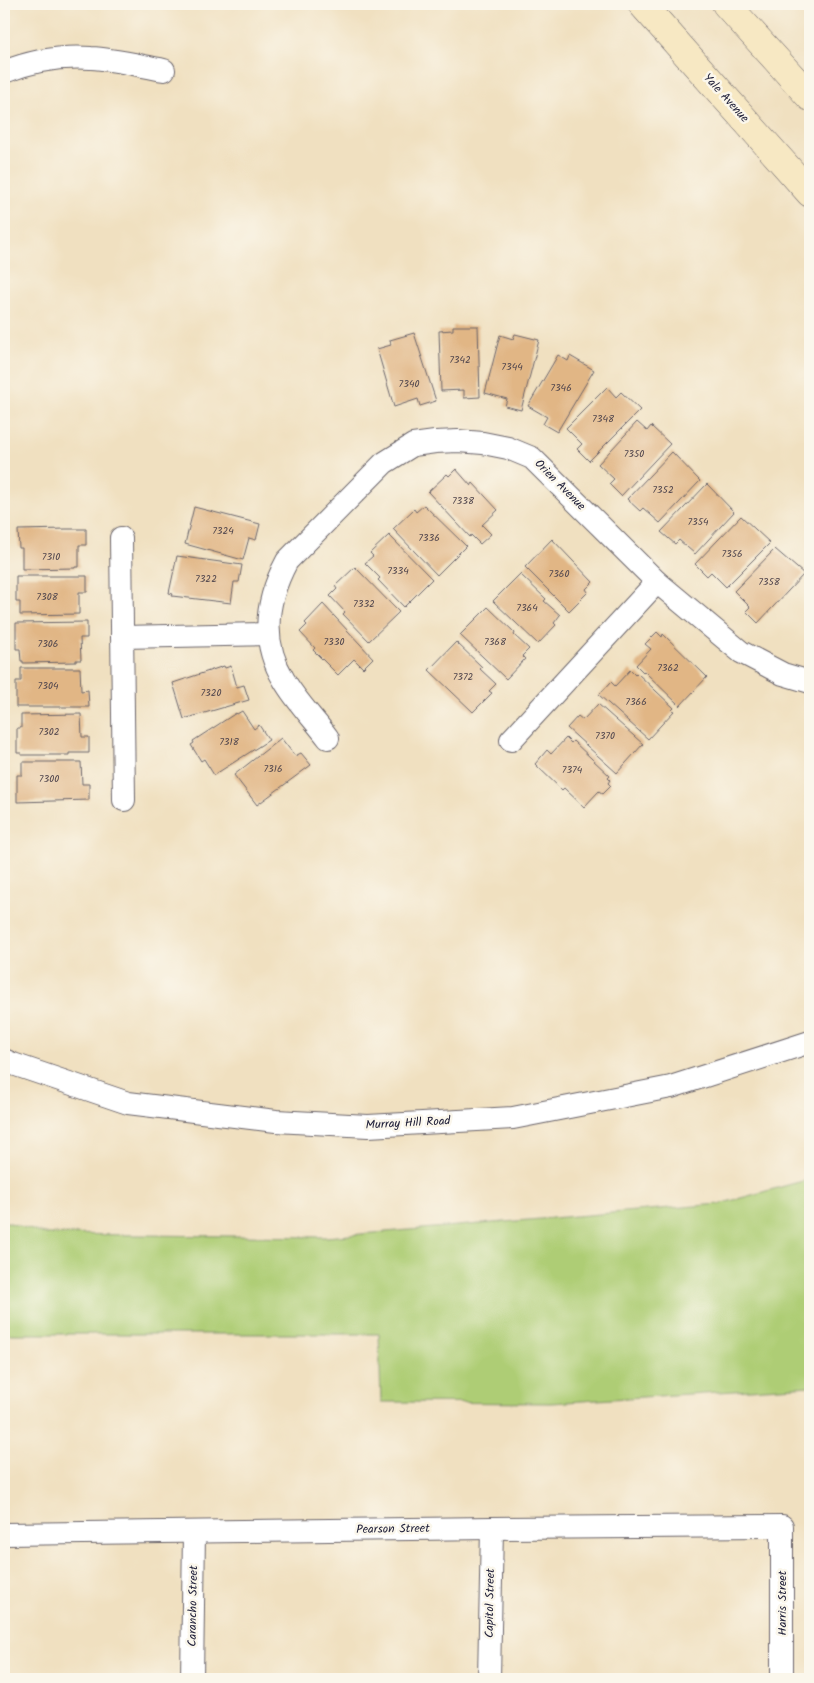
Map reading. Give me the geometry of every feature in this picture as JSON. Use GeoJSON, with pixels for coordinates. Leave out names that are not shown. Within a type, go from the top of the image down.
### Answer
{"type":"FeatureCollection","features":[{"type":"Feature","properties":{"kind":"main road","name":"Yale Avenue"},"geometry":{"type":"LineString","coordinates":[[642,4],[810,193]]}},
{"type":"Feature","properties":{"kind":"main road"},"geometry":{"type":"LineString","coordinates":[[726,4],[810,97]]}},
{"type":"Feature","properties":{"kind":"street"},"geometry":{"type":"LineString","coordinates":[[4,72],[21,65],[50,60],[92,58],[164,70]]}},
{"type":"Feature","properties":{"kind":"street","name":"Orien Avenue"},"geometry":{"type":"LineString","coordinates":[[328,738],[284,681],[277,667],[268,634],[271,596],[287,561],[384,463],[413,445],[435,442],[483,443],[508,448],[532,458],[657,582],[741,652],[783,674],[810,682]]}},
{"type":"Feature","properties":{"kind":"street"},"geometry":{"type":"LineString","coordinates":[[121,538],[124,800]]}},
{"type":"Feature","properties":{"kind":"street"},"geometry":{"type":"LineString","coordinates":[[511,740],[657,582]]}},
{"type":"Feature","properties":{"kind":"street"},"geometry":{"type":"LineString","coordinates":[[122,637],[268,634]]}},
{"type":"Feature","properties":{"kind":"street","name":"Murray Hill Road"},"geometry":{"type":"LineString","coordinates":[[4,1060],[128,1103],[276,1121],[368,1126],[513,1118],[671,1087],[810,1042]]}},
{"type":"Feature","properties":{"kind":"street","name":"Pearson Street"},"geometry":{"type":"LineString","coordinates":[[4,1534],[782,1526]]}},
{"type":"Feature","properties":{"kind":"street","name":"Harris Street"},"geometry":{"type":"LineString","coordinates":[[782,1526],[782,1679]]}},
{"type":"Feature","properties":{"kind":"street","name":"Capitol Street"},"geometry":{"type":"LineString","coordinates":[[489,1679],[492,1528]]}},
{"type":"Feature","properties":{"kind":"street","name":"Carancho Street"},"geometry":{"type":"LineString","coordinates":[[192,1679],[194,1532]]}},
{"type":"Feature","properties":{"kind":"green space"},"geometry":{"type":"Polygon","coordinates":[[[810,1179],[810,1386],[551,1403],[381,1402],[379,1334],[4,1334],[4,1221],[44,1234],[326,1237],[719,1204],[810,1179]]]}},
{"type":"Feature","properties":{"kind":"building"},"geometry":{"type":"Polygon","coordinates":[[[453,326],[478,326],[480,397],[464,398],[464,390],[441,391],[439,331],[453,330],[453,326]]]}},
{"type":"Feature","properties":{"kind":"building"},"geometry":{"type":"Polygon","coordinates":[[[414,333],[436,401],[420,406],[418,399],[394,407],[377,349],[391,345],[390,340],[414,333]]]}},
{"type":"Feature","properties":{"kind":"building"},"geometry":{"type":"Polygon","coordinates":[[[515,334],[539,340],[521,410],[505,406],[507,399],[485,393],[500,335],[513,339],[515,334]]]}},
{"type":"Feature","properties":{"kind":"building"},"geometry":{"type":"Polygon","coordinates":[[[558,355],[568,361],[570,356],[594,370],[557,432],[543,424],[547,417],[528,406],[558,355]]]}},
{"type":"Feature","properties":{"kind":"building"},"geometry":{"type":"Polygon","coordinates":[[[607,387],[616,397],[621,392],[640,410],[589,461],[577,449],[582,444],[566,428],[607,387]]]}},
{"type":"Feature","properties":{"kind":"building"},"geometry":{"type":"Polygon","coordinates":[[[637,422],[647,431],[651,426],[670,444],[621,496],[609,484],[614,479],[598,464],[637,422]]]}},
{"type":"Feature","properties":{"kind":"building"},"geometry":{"type":"Polygon","coordinates":[[[672,452],[700,481],[660,523],[643,508],[640,511],[627,499],[672,452]]]}},
{"type":"Feature","properties":{"kind":"building"},"geometry":{"type":"Polygon","coordinates":[[[456,469],[471,486],[473,483],[498,510],[482,525],[491,534],[480,544],[471,535],[470,537],[428,492],[447,474],[449,476],[456,469]]]}},
{"type":"Feature","properties":{"kind":"building"},"geometry":{"type":"Polygon","coordinates":[[[707,484],[734,512],[695,554],[679,540],[675,544],[661,532],[707,484]]]}},
{"type":"Feature","properties":{"kind":"building"},"geometry":{"type":"Polygon","coordinates":[[[424,505],[466,546],[437,575],[393,529],[414,509],[416,512],[424,505]]]}},
{"type":"Feature","properties":{"kind":"building"},"geometry":{"type":"Polygon","coordinates":[[[194,507],[260,524],[256,540],[249,538],[243,560],[185,544],[194,507]]]}},
{"type":"Feature","properties":{"kind":"building"},"geometry":{"type":"Polygon","coordinates":[[[741,516],[770,543],[726,587],[711,572],[707,576],[695,564],[741,516]]]}},
{"type":"Feature","properties":{"kind":"building"},"geometry":{"type":"Polygon","coordinates":[[[86,529],[86,545],[79,545],[79,567],[22,569],[22,548],[19,548],[18,530],[86,529]]]}},
{"type":"Feature","properties":{"kind":"building"},"geometry":{"type":"Polygon","coordinates":[[[389,535],[432,579],[404,607],[378,580],[380,578],[365,563],[373,556],[370,553],[389,535]]]}},
{"type":"Feature","properties":{"kind":"building"},"geometry":{"type":"Polygon","coordinates":[[[552,539],[593,582],[586,589],[588,592],[569,611],[525,567],[552,539]]]}},
{"type":"Feature","properties":{"kind":"building"},"geometry":{"type":"Polygon","coordinates":[[[775,549],[804,574],[758,623],[746,611],[750,607],[734,591],[775,549]]]}},
{"type":"Feature","properties":{"kind":"building"},"geometry":{"type":"Polygon","coordinates":[[[177,556],[242,565],[239,582],[234,582],[231,603],[172,596],[173,594],[169,593],[177,556]]]}},
{"type":"Feature","properties":{"kind":"building"},"geometry":{"type":"Polygon","coordinates":[[[355,567],[399,612],[369,641],[343,614],[345,612],[330,596],[337,589],[335,586],[355,567]]]}},
{"type":"Feature","properties":{"kind":"building"},"geometry":{"type":"Polygon","coordinates":[[[520,574],[546,599],[544,601],[560,615],[554,623],[556,625],[538,644],[493,601],[520,574]]]}},
{"type":"Feature","properties":{"kind":"building"},"geometry":{"type":"Polygon","coordinates":[[[16,576],[87,576],[87,592],[79,592],[79,614],[20,615],[20,602],[16,602],[16,576]]]}},
{"type":"Feature","properties":{"kind":"building"},"geometry":{"type":"Polygon","coordinates":[[[323,604],[373,658],[363,668],[354,659],[338,675],[313,650],[315,648],[300,632],[307,625],[305,623],[323,604]]]}},
{"type":"Feature","properties":{"kind":"building"},"geometry":{"type":"Polygon","coordinates":[[[488,607],[529,649],[522,656],[525,659],[506,679],[460,635],[488,607]]]}},
{"type":"Feature","properties":{"kind":"building"},"geometry":{"type":"Polygon","coordinates":[[[87,622],[87,638],[80,638],[81,660],[76,660],[76,662],[23,663],[21,661],[20,649],[16,649],[16,623],[87,622]]]}},
{"type":"Feature","properties":{"kind":"building"},"geometry":{"type":"Polygon","coordinates":[[[657,632],[662,637],[663,634],[707,677],[680,706],[636,665],[651,649],[645,644],[657,632]]]}},
{"type":"Feature","properties":{"kind":"building"},"geometry":{"type":"Polygon","coordinates":[[[456,642],[482,667],[480,669],[496,684],[489,691],[492,693],[473,712],[429,670],[456,642]]]}},
{"type":"Feature","properties":{"kind":"building"},"geometry":{"type":"Polygon","coordinates":[[[224,666],[225,668],[231,666],[237,687],[244,685],[249,700],[184,719],[173,683],[224,666]]]}},
{"type":"Feature","properties":{"kind":"building"},"geometry":{"type":"Polygon","coordinates":[[[21,668],[80,668],[81,691],[88,690],[89,707],[16,707],[16,681],[21,681],[21,668]]]}},
{"type":"Feature","properties":{"kind":"building"},"geometry":{"type":"Polygon","coordinates":[[[630,670],[635,675],[637,673],[674,708],[672,710],[674,711],[648,739],[599,695],[611,682],[615,686],[630,670]]]}},
{"type":"Feature","properties":{"kind":"building"},"geometry":{"type":"Polygon","coordinates":[[[598,704],[643,744],[617,773],[567,728],[578,716],[583,720],[598,704]]]}},
{"type":"Feature","properties":{"kind":"building"},"geometry":{"type":"Polygon","coordinates":[[[242,711],[254,729],[259,725],[269,740],[214,775],[204,759],[201,761],[191,745],[194,743],[193,741],[242,711]]]}},
{"type":"Feature","properties":{"kind":"building"},"geometry":{"type":"Polygon","coordinates":[[[81,714],[82,737],[89,737],[89,753],[21,755],[21,753],[17,753],[17,728],[21,728],[21,715],[81,714]]]}},
{"type":"Feature","properties":{"kind":"building"},"geometry":{"type":"Polygon","coordinates":[[[281,738],[295,756],[301,753],[311,765],[257,805],[234,775],[281,738]]]}},
{"type":"Feature","properties":{"kind":"building"},"geometry":{"type":"Polygon","coordinates":[[[566,738],[571,743],[573,741],[610,776],[608,783],[611,786],[603,794],[599,791],[584,807],[564,788],[562,790],[535,764],[547,750],[551,754],[566,738]]]}},
{"type":"Feature","properties":{"kind":"building"},"geometry":{"type":"Polygon","coordinates":[[[22,762],[81,762],[82,784],[89,784],[89,800],[17,802],[17,775],[22,775],[22,762]]]}}]}
